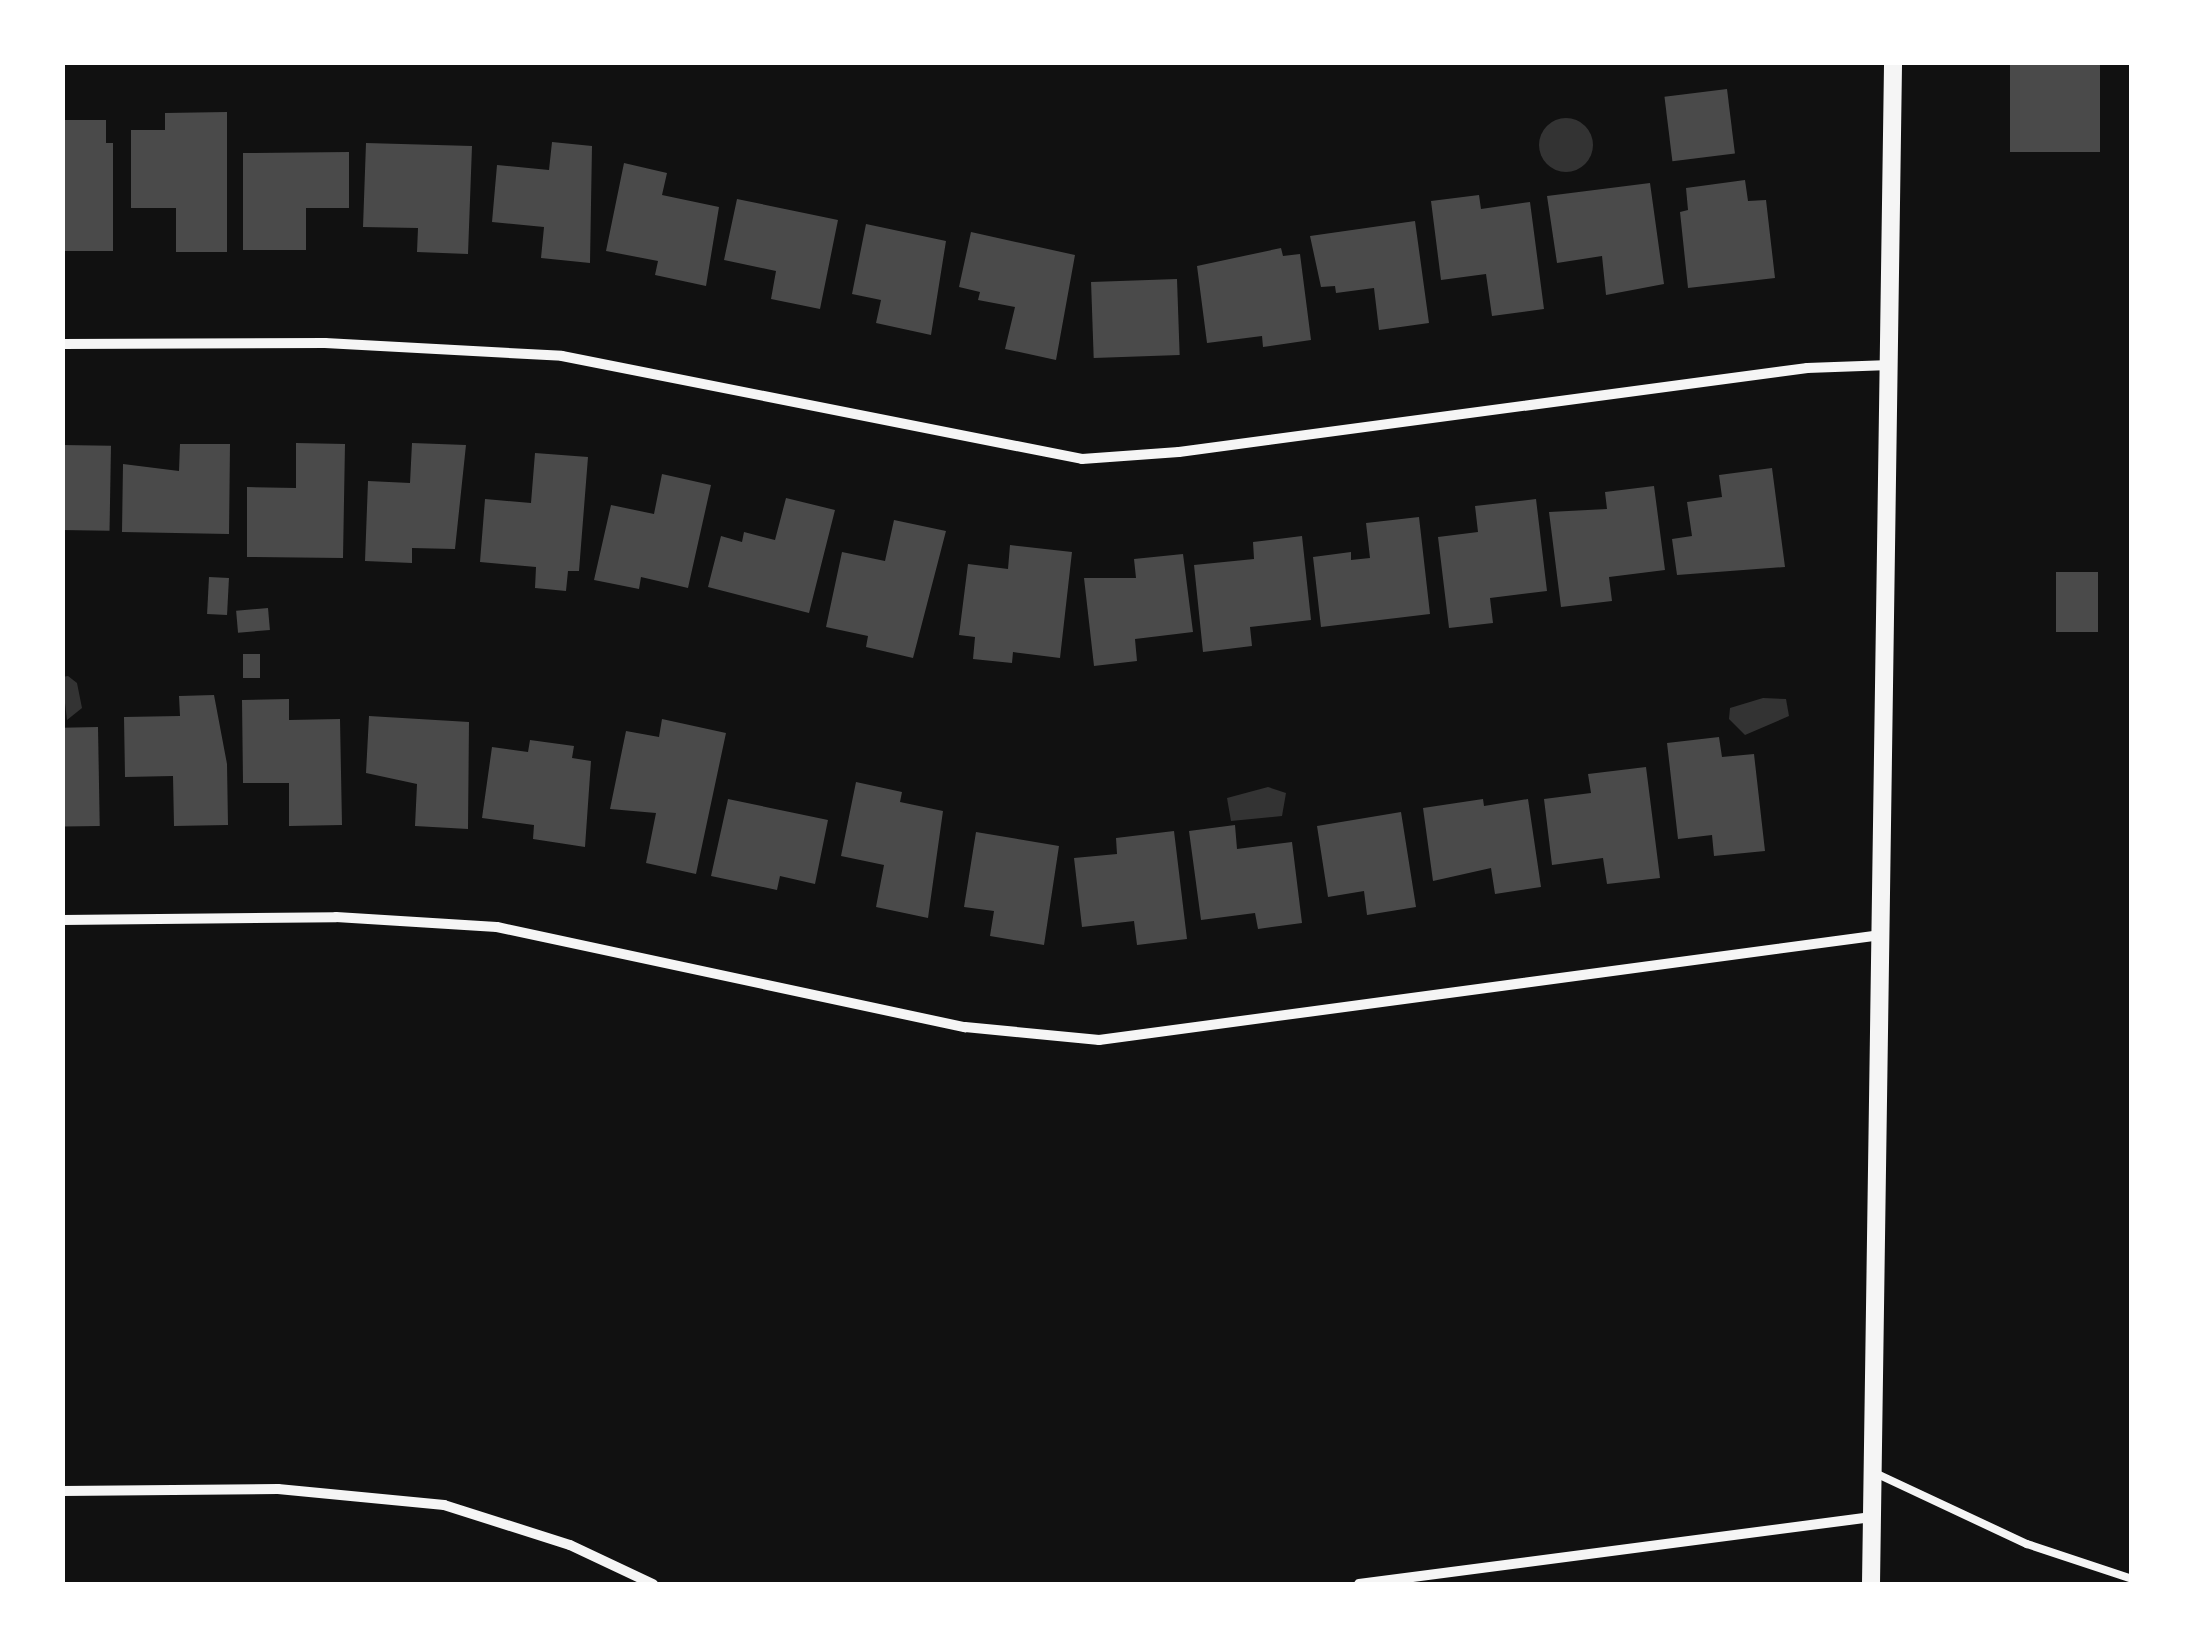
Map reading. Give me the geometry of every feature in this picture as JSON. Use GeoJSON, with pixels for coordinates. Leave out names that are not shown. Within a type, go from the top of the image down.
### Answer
{"type":"FeatureCollection","features":[{"type":"Feature","properties":{"kind":"street"},"geometry":{"type":"LineString","coordinates":[[1872,1584],[1893,62]]}},
{"type":"Feature","properties":{"kind":"street"},"geometry":{"type":"LineString","coordinates":[[62,344],[325,343],[562,356],[1082,459],[1233,445],[1808,368],[1890,365]]}},
{"type":"Feature","properties":{"kind":"street"},"geometry":{"type":"LineString","coordinates":[[62,920],[336,917],[498,927],[965,1026],[1099,1040],[1881,935]]}},
{"type":"Feature","properties":{"kind":"street"},"geometry":{"type":"LineString","coordinates":[[62,1491],[278,1489],[444,1505],[556,1540],[653,1584]]}},
{"type":"Feature","properties":{"kind":"street"},"geometry":{"type":"LineString","coordinates":[[1360,1584],[1872,1517]]}},
{"type":"Feature","properties":{"kind":"lane"},"geometry":{"type":"LineString","coordinates":[[1873,1472],[2027,1544],[2132,1579]]}},
{"type":"Feature","properties":{"kind":"shaded area"},"geometry":{"type":"Polygon","coordinates":[[[1566,118],[1585,126],[1593,145],[1585,164],[1566,172],[1547,164],[1539,145],[1547,126],[1566,118]]]}},
{"type":"Feature","properties":{"kind":"shaded area"},"geometry":{"type":"Polygon","coordinates":[[[68,676],[77,683],[82,708],[67,720],[62,677],[68,676]]]}},
{"type":"Feature","properties":{"kind":"shaded area"},"geometry":{"type":"Polygon","coordinates":[[[1763,698],[1786,699],[1789,716],[1745,735],[1729,719],[1730,708],[1763,698]]]}},
{"type":"Feature","properties":{"kind":"shaded area"},"geometry":{"type":"Polygon","coordinates":[[[1268,787],[1286,793],[1282,816],[1231,821],[1227,798],[1268,787]]]}},
{"type":"Feature","properties":{"kind":"building"},"geometry":{"type":"Polygon","coordinates":[[[2010,62],[2100,62],[2100,152],[2010,152],[2010,62]]]}},
{"type":"Feature","properties":{"kind":"building"},"geometry":{"type":"Polygon","coordinates":[[[1727,89],[1735,154],[1672,161],[1664,97],[1727,89]]]}},
{"type":"Feature","properties":{"kind":"building"},"geometry":{"type":"Polygon","coordinates":[[[227,112],[227,252],[176,252],[176,208],[131,208],[131,130],[165,130],[165,113],[227,112]]]}},
{"type":"Feature","properties":{"kind":"building"},"geometry":{"type":"Polygon","coordinates":[[[64,120],[106,120],[106,143],[113,143],[113,251],[62,251],[64,120]]]}},
{"type":"Feature","properties":{"kind":"building"},"geometry":{"type":"Polygon","coordinates":[[[552,142],[592,146],[590,263],[541,258],[544,227],[492,222],[497,165],[549,170],[552,142]]]}},
{"type":"Feature","properties":{"kind":"building"},"geometry":{"type":"Polygon","coordinates":[[[366,143],[472,146],[468,254],[417,252],[418,228],[363,227],[366,143]]]}},
{"type":"Feature","properties":{"kind":"building"},"geometry":{"type":"Polygon","coordinates":[[[349,152],[349,208],[306,208],[306,250],[243,250],[243,153],[349,152]]]}},
{"type":"Feature","properties":{"kind":"building"},"geometry":{"type":"Polygon","coordinates":[[[624,163],[667,173],[662,195],[719,207],[706,286],[655,275],[658,261],[606,251],[624,163]]]}},
{"type":"Feature","properties":{"kind":"building"},"geometry":{"type":"Polygon","coordinates":[[[1745,180],[1748,201],[1766,200],[1775,278],[1688,288],[1680,212],[1688,210],[1686,188],[1745,180]]]}},
{"type":"Feature","properties":{"kind":"building"},"geometry":{"type":"Polygon","coordinates":[[[1650,183],[1664,284],[1606,295],[1602,256],[1557,263],[1547,196],[1650,183]]]}},
{"type":"Feature","properties":{"kind":"building"},"geometry":{"type":"Polygon","coordinates":[[[1479,195],[1481,209],[1530,202],[1544,309],[1492,316],[1486,274],[1441,280],[1431,201],[1479,195]]]}},
{"type":"Feature","properties":{"kind":"building"},"geometry":{"type":"Polygon","coordinates":[[[737,199],[838,220],[820,309],[771,299],[776,271],[724,260],[737,199]]]}},
{"type":"Feature","properties":{"kind":"building"},"geometry":{"type":"Polygon","coordinates":[[[1415,221],[1429,323],[1379,330],[1374,288],[1336,293],[1335,286],[1321,287],[1310,236],[1415,221]]]}},
{"type":"Feature","properties":{"kind":"building"},"geometry":{"type":"Polygon","coordinates":[[[866,224],[946,241],[931,335],[876,323],[881,300],[852,294],[866,224]]]}},
{"type":"Feature","properties":{"kind":"building"},"geometry":{"type":"Polygon","coordinates":[[[971,232],[1075,255],[1056,360],[1005,349],[1015,307],[978,300],[980,292],[959,287],[971,232]]]}},
{"type":"Feature","properties":{"kind":"building"},"geometry":{"type":"Polygon","coordinates":[[[1281,248],[1283,256],[1300,254],[1311,340],[1263,347],[1262,336],[1207,343],[1197,266],[1281,248]]]}},
{"type":"Feature","properties":{"kind":"building"},"geometry":{"type":"Polygon","coordinates":[[[1177,279],[1180,355],[1094,358],[1091,282],[1177,279]]]}},
{"type":"Feature","properties":{"kind":"building"},"geometry":{"type":"Polygon","coordinates":[[[296,443],[345,444],[343,558],[247,557],[247,487],[296,488],[296,443]]]}},
{"type":"Feature","properties":{"kind":"building"},"geometry":{"type":"Polygon","coordinates":[[[412,443],[466,445],[455,549],[412,548],[412,563],[365,561],[368,481],[410,483],[412,443]]]}},
{"type":"Feature","properties":{"kind":"building"},"geometry":{"type":"Polygon","coordinates":[[[180,444],[230,444],[229,534],[122,532],[123,464],[179,471],[180,444]]]}},
{"type":"Feature","properties":{"kind":"building"},"geometry":{"type":"Polygon","coordinates":[[[62,445],[111,446],[110,531],[62,530],[62,445]]]}},
{"type":"Feature","properties":{"kind":"building"},"geometry":{"type":"Polygon","coordinates":[[[535,453],[588,457],[579,571],[568,571],[566,591],[535,588],[536,567],[480,562],[485,499],[531,503],[535,453]]]}},
{"type":"Feature","properties":{"kind":"building"},"geometry":{"type":"Polygon","coordinates":[[[1772,468],[1785,567],[1677,575],[1672,539],[1692,536],[1687,502],[1722,497],[1719,475],[1772,468]]]}},
{"type":"Feature","properties":{"kind":"building"},"geometry":{"type":"Polygon","coordinates":[[[662,474],[711,485],[688,588],[641,577],[639,589],[594,580],[611,505],[654,514],[662,474]]]}},
{"type":"Feature","properties":{"kind":"building"},"geometry":{"type":"Polygon","coordinates":[[[1654,486],[1665,570],[1609,577],[1612,601],[1561,607],[1549,512],[1607,509],[1605,492],[1654,486]]]}},
{"type":"Feature","properties":{"kind":"building"},"geometry":{"type":"Polygon","coordinates":[[[786,498],[835,510],[809,613],[708,587],[721,536],[742,542],[744,532],[775,540],[786,498]]]}},
{"type":"Feature","properties":{"kind":"building"},"geometry":{"type":"Polygon","coordinates":[[[1536,499],[1547,591],[1490,598],[1493,623],[1449,628],[1438,537],[1478,532],[1475,506],[1536,499]]]}},
{"type":"Feature","properties":{"kind":"building"},"geometry":{"type":"Polygon","coordinates":[[[1419,517],[1430,614],[1321,627],[1313,557],[1351,552],[1351,560],[1370,558],[1366,523],[1419,517]]]}},
{"type":"Feature","properties":{"kind":"building"},"geometry":{"type":"Polygon","coordinates":[[[894,520],[946,531],[913,658],[866,647],[868,636],[826,627],[842,552],[885,561],[894,520]]]}},
{"type":"Feature","properties":{"kind":"building"},"geometry":{"type":"Polygon","coordinates":[[[1302,536],[1311,620],[1250,627],[1252,646],[1203,652],[1194,565],[1254,559],[1253,542],[1302,536]]]}},
{"type":"Feature","properties":{"kind":"building"},"geometry":{"type":"Polygon","coordinates":[[[1010,545],[1072,552],[1060,658],[1013,652],[1012,663],[973,659],[975,637],[959,635],[968,564],[1008,569],[1010,545]]]}},
{"type":"Feature","properties":{"kind":"building"},"geometry":{"type":"Polygon","coordinates":[[[1183,554],[1193,632],[1135,639],[1137,661],[1094,666],[1084,578],[1136,578],[1134,559],[1183,554]]]}},
{"type":"Feature","properties":{"kind":"building"},"geometry":{"type":"Polygon","coordinates":[[[2056,572],[2098,572],[2098,632],[2056,632],[2056,572]]]}},
{"type":"Feature","properties":{"kind":"building"},"geometry":{"type":"Polygon","coordinates":[[[209,577],[229,578],[227,615],[207,614],[209,577]]]}},
{"type":"Feature","properties":{"kind":"building"},"geometry":{"type":"Polygon","coordinates":[[[268,608],[270,630],[238,633],[236,611],[268,608]]]}},
{"type":"Feature","properties":{"kind":"building"},"geometry":{"type":"Polygon","coordinates":[[[243,654],[260,654],[260,678],[243,678],[243,654]]]}},
{"type":"Feature","properties":{"kind":"building"},"geometry":{"type":"Polygon","coordinates":[[[214,695],[227,764],[228,825],[174,826],[173,776],[125,777],[124,717],[180,716],[179,696],[214,695]]]}},
{"type":"Feature","properties":{"kind":"building"},"geometry":{"type":"Polygon","coordinates":[[[289,699],[289,720],[340,719],[342,825],[289,826],[289,783],[243,783],[242,700],[289,699]]]}},
{"type":"Feature","properties":{"kind":"building"},"geometry":{"type":"Polygon","coordinates":[[[369,716],[469,722],[468,829],[415,826],[417,784],[366,773],[369,716]]]}},
{"type":"Feature","properties":{"kind":"building"},"geometry":{"type":"Polygon","coordinates":[[[662,719],[726,733],[696,874],[646,863],[656,813],[610,809],[626,731],[659,737],[662,719]]]}},
{"type":"Feature","properties":{"kind":"building"},"geometry":{"type":"Polygon","coordinates":[[[98,727],[100,826],[64,827],[62,728],[98,727]]]}},
{"type":"Feature","properties":{"kind":"building"},"geometry":{"type":"Polygon","coordinates":[[[1719,737],[1722,757],[1754,754],[1765,851],[1714,856],[1712,835],[1678,839],[1667,743],[1719,737]]]}},
{"type":"Feature","properties":{"kind":"building"},"geometry":{"type":"Polygon","coordinates":[[[530,740],[574,746],[572,758],[591,761],[585,847],[533,839],[534,825],[482,818],[492,747],[528,752],[530,740]]]}},
{"type":"Feature","properties":{"kind":"building"},"geometry":{"type":"Polygon","coordinates":[[[1646,767],[1660,878],[1607,884],[1603,858],[1552,865],[1544,799],[1591,793],[1588,774],[1646,767]]]}},
{"type":"Feature","properties":{"kind":"building"},"geometry":{"type":"Polygon","coordinates":[[[856,782],[902,792],[900,802],[943,811],[928,918],[876,907],[884,865],[841,856],[856,782]]]}},
{"type":"Feature","properties":{"kind":"building"},"geometry":{"type":"Polygon","coordinates":[[[728,799],[828,820],[815,884],[780,876],[777,890],[711,876],[728,799]]]}},
{"type":"Feature","properties":{"kind":"building"},"geometry":{"type":"Polygon","coordinates":[[[1483,799],[1484,806],[1528,799],[1541,887],[1495,894],[1491,868],[1433,881],[1423,808],[1483,799]]]}},
{"type":"Feature","properties":{"kind":"building"},"geometry":{"type":"Polygon","coordinates":[[[1401,812],[1416,907],[1367,915],[1364,891],[1328,897],[1317,826],[1401,812]]]}},
{"type":"Feature","properties":{"kind":"building"},"geometry":{"type":"Polygon","coordinates":[[[1235,825],[1237,849],[1292,842],[1302,923],[1258,929],[1255,913],[1201,920],[1189,831],[1235,825]]]}},
{"type":"Feature","properties":{"kind":"building"},"geometry":{"type":"Polygon","coordinates":[[[1174,831],[1187,939],[1137,945],[1134,921],[1082,927],[1074,858],[1117,854],[1116,838],[1174,831]]]}},
{"type":"Feature","properties":{"kind":"building"},"geometry":{"type":"Polygon","coordinates":[[[976,832],[1059,846],[1044,945],[990,936],[994,911],[964,907],[976,832]]]}}]}
